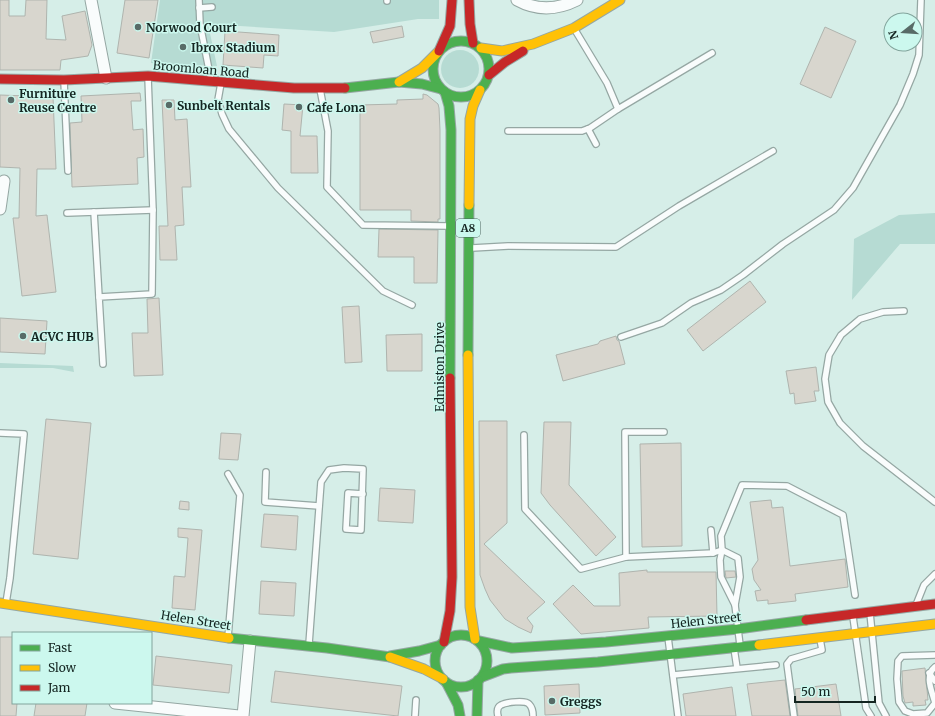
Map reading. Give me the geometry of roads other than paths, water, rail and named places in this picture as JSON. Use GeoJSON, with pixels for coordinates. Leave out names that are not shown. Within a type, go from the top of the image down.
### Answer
{"type":"FeatureCollection","features":[{"type":"Feature","properties":{"kind":"street"},"geometry":{"type":"LineString","coordinates":[[91,0],[106,78]]}},
{"type":"Feature","properties":{"kind":"street"},"geometry":{"type":"LineString","coordinates":[[452,0],[450,26],[434,59],[433,68],[434,77],[443,90],[454,96],[463,97],[472,95],[486,84],[490,65],[487,56],[481,48]]}},
{"type":"Feature","properties":{"kind":"street"},"geometry":{"type":"LineString","coordinates":[[469,0],[470,24],[473,43]]}},
{"type":"Feature","properties":{"kind":"street"},"geometry":{"type":"LineString","coordinates":[[517,0],[535,8],[550,8],[565,5],[577,0]]}},
{"type":"Feature","properties":{"kind":"street"},"geometry":{"type":"LineString","coordinates":[[438,52],[446,45],[454,41],[464,40],[481,48],[496,51],[533,44],[574,28],[620,0]]}},
{"type":"Feature","properties":{"kind":"street"},"geometry":{"type":"LineString","coordinates":[[489,75],[505,62],[533,44]]}},
{"type":"Feature","properties":{"kind":"street","name":"Broomloan Road"},"geometry":{"type":"LineString","coordinates":[[399,82],[422,68],[438,52]]}},
{"type":"Feature","properties":{"kind":"street","name":"Broomloan Road"},"geometry":{"type":"LineString","coordinates":[[0,79],[64,80],[148,76],[270,87],[320,88],[366,86],[399,82],[422,84],[443,90]]}},
{"type":"Feature","properties":{"kind":"street","name":"Edmiston Drive"},"geometry":{"type":"LineString","coordinates":[[442,643],[450,611],[452,577],[450,426],[451,130],[449,106],[443,90]]}},
{"type":"Feature","properties":{"kind":"street","name":"A8"},"geometry":{"type":"LineString","coordinates":[[477,640],[471,619],[470,607],[468,248],[470,119],[473,106],[480,90]]}},
{"type":"Feature","properties":{"kind":"street"},"geometry":{"type":"LineString","coordinates":[[0,209],[4,181]]}},
{"type":"Feature","properties":{"kind":"street","name":"Helen Street"},"geometry":{"type":"LineString","coordinates":[[3,603],[228,638],[309,646],[388,657],[424,669],[444,680]]}},
{"type":"Feature","properties":{"kind":"street","name":"Helen Street"},"geometry":{"type":"LineString","coordinates":[[477,640],[512,648],[606,642],[853,615],[935,604]]}},
{"type":"Feature","properties":{"kind":"street"},"geometry":{"type":"LineString","coordinates":[[480,678],[503,669],[511,668],[671,655],[935,624]]}},
{"type":"Feature","properties":{"kind":"street"},"geometry":{"type":"LineString","coordinates":[[444,680],[457,686],[465,686],[474,684],[480,678],[485,670],[487,662],[486,653],[477,640],[467,635],[450,637],[442,643],[436,656],[438,672],[458,705],[460,716]]}},
{"type":"Feature","properties":{"kind":"street"},"geometry":{"type":"LineString","coordinates":[[243,716],[250,641]]}},
{"type":"Feature","properties":{"kind":"street","name":"Helen Street"},"geometry":{"type":"LineString","coordinates":[[388,657],[419,651],[442,643]]}},
{"type":"Feature","properties":{"kind":"street"},"geometry":{"type":"LineString","coordinates":[[478,716],[480,678]]}},
{"type":"Feature","properties":{"kind":"street"},"geometry":{"type":"LineString","coordinates":[[125,704],[239,716]]}},
{"type":"Feature","properties":{"kind":"lane"},"geometry":{"type":"LineString","coordinates":[[199,0],[200,24],[216,82],[218,100],[222,114],[229,129],[278,188],[383,291],[412,305]]}},
{"type":"Feature","properties":{"kind":"lane"},"geometry":{"type":"LineString","coordinates":[[621,337],[662,323],[691,303],[721,290],[783,244],[834,210],[853,188],[900,105],[913,74],[919,55],[921,0]]}},
{"type":"Feature","properties":{"kind":"lane"},"geometry":{"type":"LineString","coordinates":[[199,8],[212,7]]}},
{"type":"Feature","properties":{"kind":"lane"},"geometry":{"type":"LineString","coordinates":[[574,28],[607,83],[618,109]]}},
{"type":"Feature","properties":{"kind":"lane"},"geometry":{"type":"LineString","coordinates":[[508,131],[582,131],[588,129],[618,109],[712,53]]}},
{"type":"Feature","properties":{"kind":"lane"},"geometry":{"type":"LineString","coordinates":[[99,297],[152,294],[153,210],[148,76]]}},
{"type":"Feature","properties":{"kind":"lane"},"geometry":{"type":"LineString","coordinates":[[64,80],[68,171]]}},
{"type":"Feature","properties":{"kind":"lane"},"geometry":{"type":"LineString","coordinates":[[320,88],[328,131],[327,188],[363,225],[451,226]]}},
{"type":"Feature","properties":{"kind":"lane"},"geometry":{"type":"LineString","coordinates":[[588,129],[596,144]]}},
{"type":"Feature","properties":{"kind":"lane"},"geometry":{"type":"LineString","coordinates":[[468,248],[514,246],[616,247],[679,206],[773,151]]}},
{"type":"Feature","properties":{"kind":"lane"},"geometry":{"type":"LineString","coordinates":[[67,212],[153,210]]}},
{"type":"Feature","properties":{"kind":"lane"},"geometry":{"type":"LineString","coordinates":[[94,212],[103,364]]}},
{"type":"Feature","properties":{"kind":"lane"},"geometry":{"type":"LineString","coordinates":[[904,311],[882,312],[860,320],[841,335],[829,355],[825,379],[828,402],[840,423],[863,446],[935,502]]}},
{"type":"Feature","properties":{"kind":"lane"},"geometry":{"type":"LineString","coordinates":[[626,557],[625,432],[664,432]]}},
{"type":"Feature","properties":{"kind":"lane"},"geometry":{"type":"LineString","coordinates":[[0,433],[24,434],[10,578],[3,603]]}},
{"type":"Feature","properties":{"kind":"lane"},"geometry":{"type":"LineString","coordinates":[[524,435],[524,509],[581,569],[626,557],[713,553],[722,550],[738,558],[740,577],[735,605],[738,628],[737,668]]}},
{"type":"Feature","properties":{"kind":"lane"},"geometry":{"type":"LineString","coordinates":[[309,646],[321,482],[329,470],[344,468],[364,470],[361,530],[346,528],[348,493],[362,494]]}},
{"type":"Feature","properties":{"kind":"lane"},"geometry":{"type":"LineString","coordinates":[[266,472],[264,502],[319,506]]}},
{"type":"Feature","properties":{"kind":"lane"},"geometry":{"type":"LineString","coordinates":[[228,474],[240,495],[228,638]]}},
{"type":"Feature","properties":{"kind":"lane"},"geometry":{"type":"LineString","coordinates":[[735,605],[721,577],[721,536],[742,484],[787,486],[843,515],[855,595]]}},
{"type":"Feature","properties":{"kind":"lane"},"geometry":{"type":"LineString","coordinates":[[710,530],[713,553]]}},
{"type":"Feature","properties":{"kind":"lane"},"geometry":{"type":"LineString","coordinates":[[915,607],[924,585],[935,574]]}},
{"type":"Feature","properties":{"kind":"lane"},"geometry":{"type":"LineString","coordinates":[[870,613],[879,703],[886,716]]}},
{"type":"Feature","properties":{"kind":"lane"},"geometry":{"type":"LineString","coordinates":[[853,615],[867,716]]}},
{"type":"Feature","properties":{"kind":"lane"},"geometry":{"type":"LineString","coordinates":[[668,636],[678,716]]}},
{"type":"Feature","properties":{"kind":"lane"},"geometry":{"type":"LineString","coordinates":[[794,716],[787,664],[791,659],[822,650],[820,638]]}},
{"type":"Feature","properties":{"kind":"lane"},"geometry":{"type":"LineString","coordinates":[[935,655],[902,656],[898,661],[897,678],[899,702],[905,711],[913,714],[927,714],[935,710]]}},
{"type":"Feature","properties":{"kind":"lane"},"geometry":{"type":"LineString","coordinates":[[673,675],[776,665]]}},
{"type":"Feature","properties":{"kind":"lane"},"geometry":{"type":"LineString","coordinates":[[927,714],[935,703],[928,679],[929,673],[935,667]]}},
{"type":"Feature","properties":{"kind":"lane"},"geometry":{"type":"LineString","coordinates":[[929,673],[935,681]]}},
{"type":"Feature","properties":{"kind":"lane"},"geometry":{"type":"LineString","coordinates":[[415,716],[416,700]]}},
{"type":"Feature","properties":{"kind":"lane"},"geometry":{"type":"LineString","coordinates":[[498,716],[497,712],[501,705],[525,701],[529,703],[533,716]]}},
{"type":"Feature","properties":{"kind":"lane"},"geometry":{"type":"LineString","coordinates":[[866,708],[871,716]]}},
{"type":"Feature","properties":{"kind":"place","name":"Norwood Court"},"geometry":{"type":"Point","coordinates":[138,27]}},
{"type":"Feature","properties":{"kind":"place","name":"Ibrox Stadium"},"geometry":{"type":"Point","coordinates":[183,47]}},
{"type":"Feature","properties":{"kind":"place","name":"Furniture Reuse Centre"},"geometry":{"type":"Point","coordinates":[11,100]}},
{"type":"Feature","properties":{"kind":"place","name":"Sunbelt Rentals"},"geometry":{"type":"Point","coordinates":[169,105]}},
{"type":"Feature","properties":{"kind":"place","name":"Cafe Lona"},"geometry":{"type":"Point","coordinates":[299,107]}},
{"type":"Feature","properties":{"kind":"place","name":"ACVC HUB"},"geometry":{"type":"Point","coordinates":[23,336]}},
{"type":"Feature","properties":{"kind":"place","name":"Greggs"},"geometry":{"type":"Point","coordinates":[552,701]}}]}
